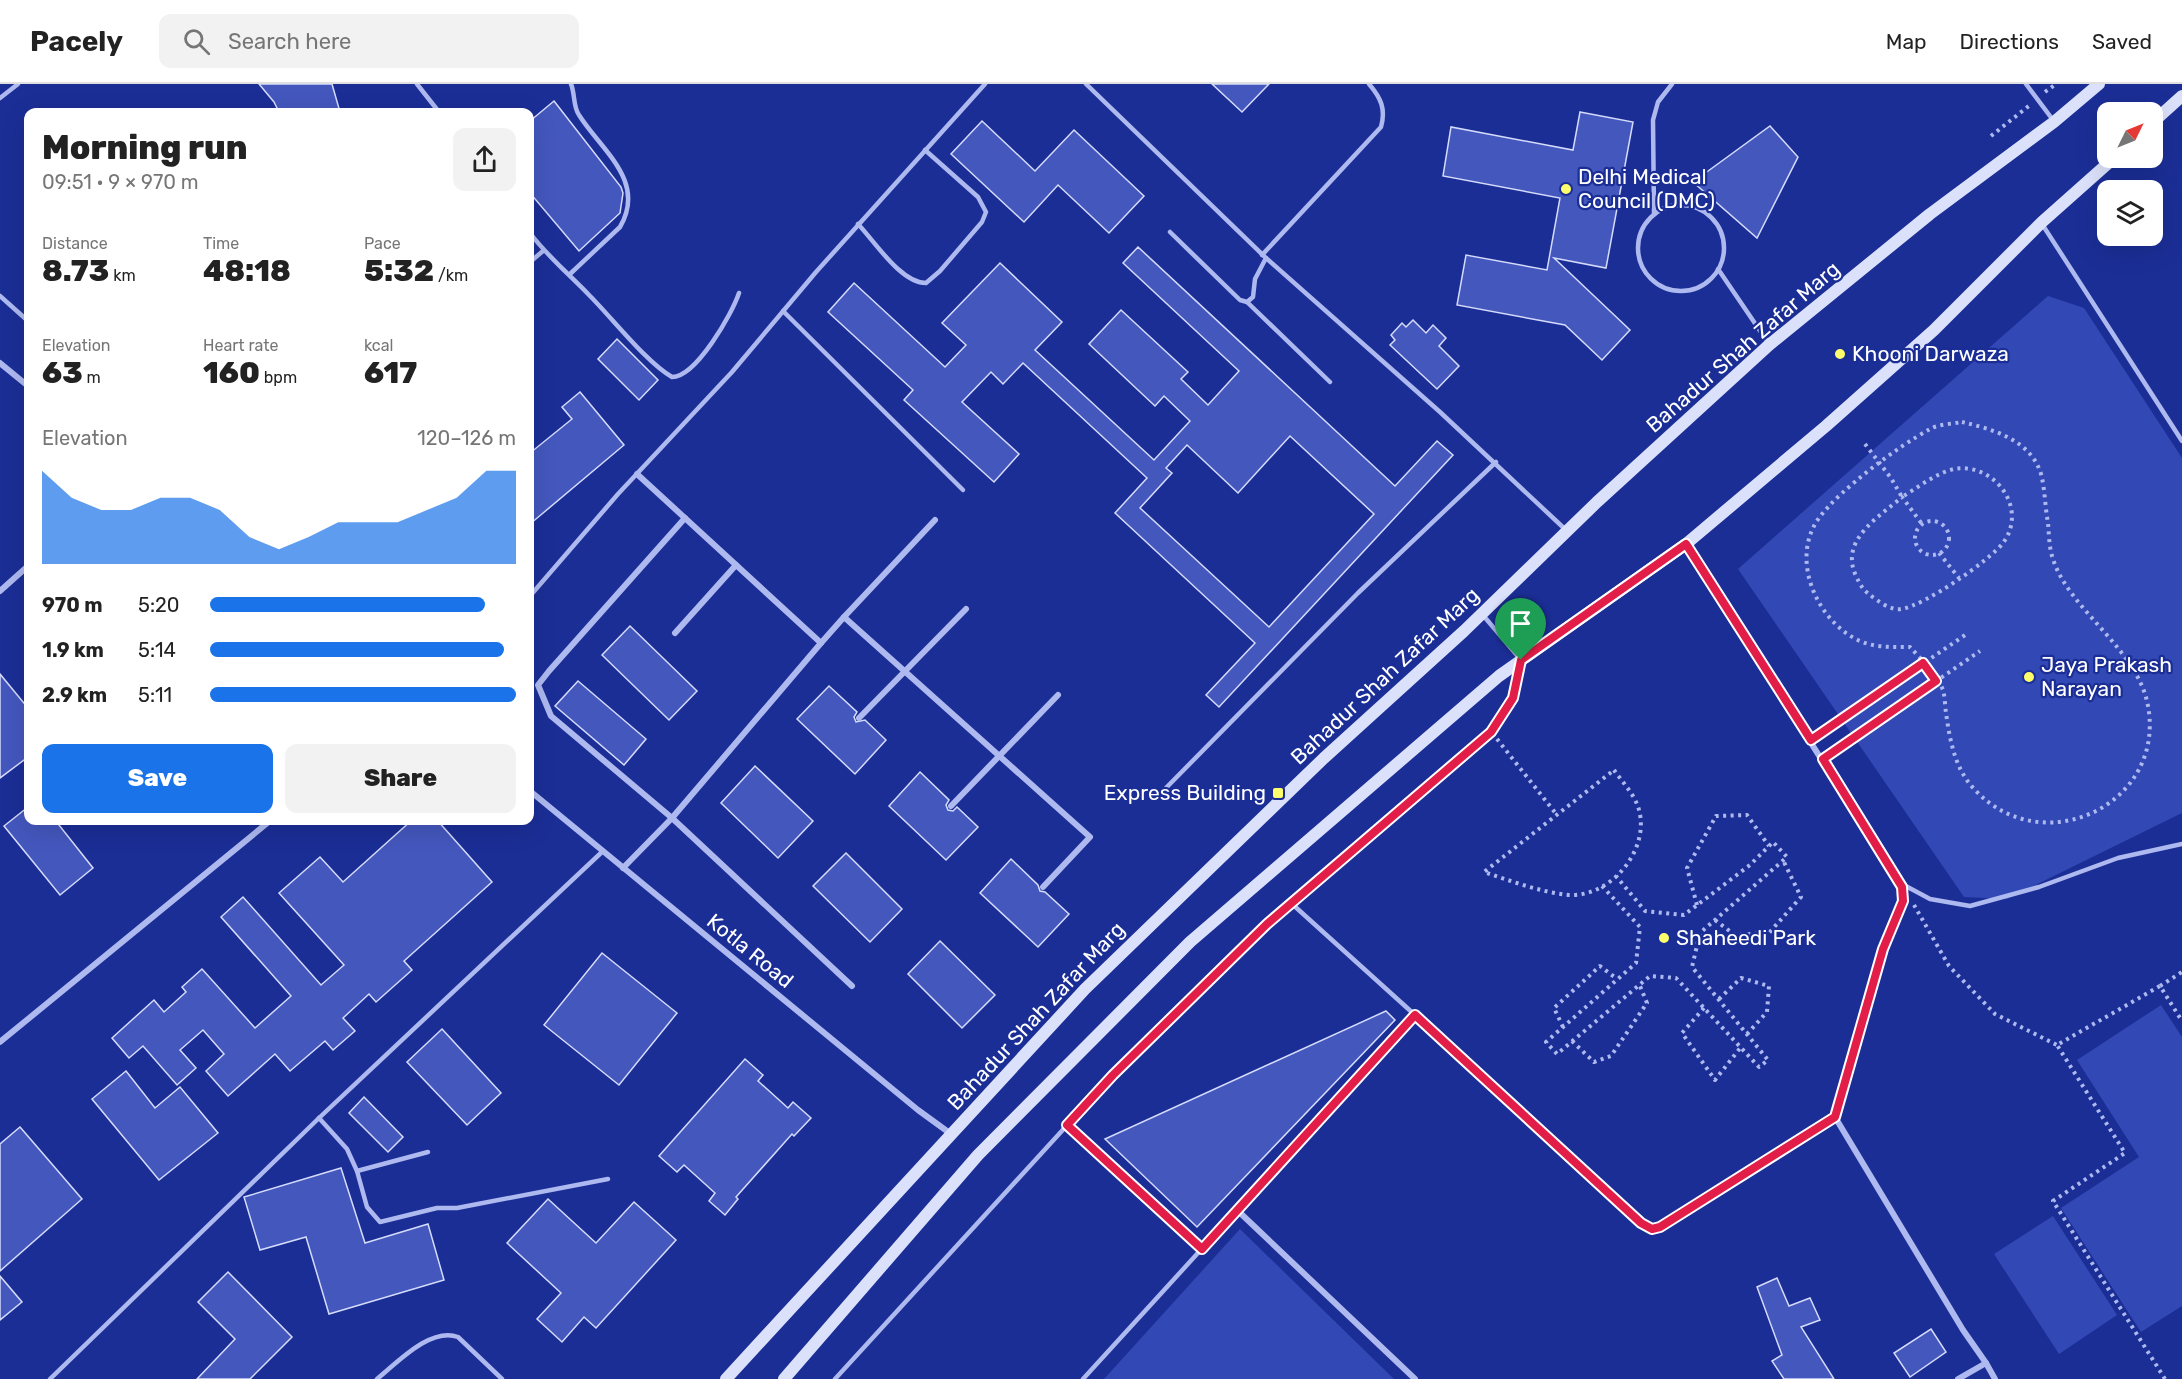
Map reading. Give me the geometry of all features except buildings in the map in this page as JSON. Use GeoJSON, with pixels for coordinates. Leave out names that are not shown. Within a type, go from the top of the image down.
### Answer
{"type":"FeatureCollection","features":[{"type":"Feature","properties":{"kind":"main road","name":"Bahadur Shah Zafar Marg"},"geometry":{"type":"LineString","coordinates":[[726,1379],[1084,989],[1324,758],[1769,345],[1930,214],[2054,122],[2098,84]]}},
{"type":"Feature","properties":{"kind":"main road"},"geometry":{"type":"LineString","coordinates":[[2163,113],[2182,96]]}},
{"type":"Feature","properties":{"kind":"main road"},"geometry":{"type":"LineString","coordinates":[[784,1379],[978,1155],[1190,942],[1280,862],[1521,660],[1686,544],[1826,426],[1934,330],[2042,222],[2103,168]]}},
{"type":"Feature","properties":{"kind":"street"},"geometry":{"type":"LineString","coordinates":[[0,363],[24,383]]}},
{"type":"Feature","properties":{"kind":"street"},"geometry":{"type":"LineString","coordinates":[[637,474],[821,644]]}},
{"type":"Feature","properties":{"kind":"street"},"geometry":{"type":"LineString","coordinates":[[538,685],[685,518]]}},
{"type":"Feature","properties":{"kind":"street"},"geometry":{"type":"LineString","coordinates":[[623,868],[672,818],[844,617],[935,520]]}},
{"type":"Feature","properties":{"kind":"street"},"geometry":{"type":"LineString","coordinates":[[1686,544],[1901,885],[1903,901],[1883,949],[1835,1117],[1995,1379]]}},
{"type":"Feature","properties":{"kind":"street"},"geometry":{"type":"LineString","coordinates":[[675,633],[736,565]]}},
{"type":"Feature","properties":{"kind":"street"},"geometry":{"type":"LineString","coordinates":[[0,591],[24,570]]}},
{"type":"Feature","properties":{"kind":"street"},"geometry":{"type":"LineString","coordinates":[[859,718],[966,609]]}},
{"type":"Feature","properties":{"kind":"street"},"geometry":{"type":"LineString","coordinates":[[844,617],[1090,837],[1043,887]]}},
{"type":"Feature","properties":{"kind":"street"},"geometry":{"type":"LineString","coordinates":[[534,682],[538,685],[551,716],[672,818],[852,986]]}},
{"type":"Feature","properties":{"kind":"street"},"geometry":{"type":"LineString","coordinates":[[951,806],[1058,695]]}},
{"type":"Feature","properties":{"kind":"street","name":"Kotla Road"},"geometry":{"type":"LineString","coordinates":[[534,794],[918,1110],[951,1134]]}},
{"type":"Feature","properties":{"kind":"street"},"geometry":{"type":"LineString","coordinates":[[0,1042],[265,825]]}},
{"type":"Feature","properties":{"kind":"street"},"geometry":{"type":"LineString","coordinates":[[1238,1210],[1415,1379]]}},
{"type":"Feature","properties":{"kind":"street"},"geometry":{"type":"LineString","coordinates":[[1958,1379],[1986,1363]]}},
{"type":"Feature","properties":{"kind":"lane"},"geometry":{"type":"LineString","coordinates":[[0,98],[18,84]]}},
{"type":"Feature","properties":{"kind":"lane"},"geometry":{"type":"LineString","coordinates":[[417,84],[435,108]]}},
{"type":"Feature","properties":{"kind":"lane"},"geometry":{"type":"LineString","coordinates":[[570,274],[620,227],[625,218],[629,197],[624,176],[614,159],[577,113],[571,84]]}},
{"type":"Feature","properties":{"kind":"lane"},"geometry":{"type":"LineString","coordinates":[[534,591],[637,474],[732,372],[858,224],[985,84]]}},
{"type":"Feature","properties":{"kind":"lane"},"geometry":{"type":"LineString","coordinates":[[1086,84],[1264,256],[1496,462],[1567,531]]}},
{"type":"Feature","properties":{"kind":"lane"},"geometry":{"type":"LineString","coordinates":[[1247,302],[1253,297],[1255,279],[1264,256],[1381,127],[1384,116],[1382,102],[1369,84]]}},
{"type":"Feature","properties":{"kind":"lane"},"geometry":{"type":"LineString","coordinates":[[1654,213],[1653,120],[1659,102],[1672,84]]}},
{"type":"Feature","properties":{"kind":"lane"},"geometry":{"type":"LineString","coordinates":[[2026,84],[2054,122]]}},
{"type":"Feature","properties":{"kind":"lane"},"geometry":{"type":"LineString","coordinates":[[858,224],[904,276],[916,283],[926,283],[940,271],[982,222],[987,212],[978,197],[926,150]]}},
{"type":"Feature","properties":{"kind":"lane"},"geometry":{"type":"LineString","coordinates":[[1676,205],[1688,205],[1709,215],[1722,235],[1724,247],[1718,269],[1702,286],[1679,291],[1657,284],[1642,266],[1638,255],[1640,232],[1654,213],[1676,205]]}},
{"type":"Feature","properties":{"kind":"lane"},"geometry":{"type":"LineString","coordinates":[[2042,222],[2182,441]]}},
{"type":"Feature","properties":{"kind":"lane"},"geometry":{"type":"LineString","coordinates":[[1170,232],[1330,382]]}},
{"type":"Feature","properties":{"kind":"lane"},"geometry":{"type":"LineString","coordinates":[[534,239],[543,251],[570,274],[655,363],[672,377],[686,372],[716,337],[739,293]]}},
{"type":"Feature","properties":{"kind":"lane"},"geometry":{"type":"LineString","coordinates":[[534,259],[543,251]]}},
{"type":"Feature","properties":{"kind":"lane"},"geometry":{"type":"LineString","coordinates":[[1718,269],[1769,345]]}},
{"type":"Feature","properties":{"kind":"lane"},"geometry":{"type":"LineString","coordinates":[[0,296],[24,317]]}},
{"type":"Feature","properties":{"kind":"lane"},"geometry":{"type":"LineString","coordinates":[[783,311],[963,490]]}},
{"type":"Feature","properties":{"kind":"lane"},"geometry":{"type":"LineString","coordinates":[[1161,793],[1358,592],[1496,462]]}},
{"type":"Feature","properties":{"kind":"lane"},"geometry":{"type":"LineString","coordinates":[[835,1379],[1122,1066],[1291,903],[1491,732],[1513,698],[1521,660],[1482,613]]}},
{"type":"Feature","properties":{"kind":"lane"},"geometry":{"type":"LineString","coordinates":[[1901,885],[1929,899],[1970,906],[2039,887],[2118,858],[2182,844]]}},
{"type":"Feature","properties":{"kind":"lane"},"geometry":{"type":"LineString","coordinates":[[50,1379],[319,1118],[603,851]]}},
{"type":"Feature","properties":{"kind":"lane"},"geometry":{"type":"LineString","coordinates":[[1291,903],[1641,1223],[1652,1229],[1660,1227],[1835,1117]]}},
{"type":"Feature","properties":{"kind":"lane"},"geometry":{"type":"LineString","coordinates":[[1083,1379],[1415,1015]]}},
{"type":"Feature","properties":{"kind":"lane"},"geometry":{"type":"LineString","coordinates":[[319,1118],[347,1149],[357,1171],[367,1207],[380,1222],[437,1208],[457,1208],[608,1179]]}},
{"type":"Feature","properties":{"kind":"lane"},"geometry":{"type":"LineString","coordinates":[[1067,1125],[1202,1249]]}},
{"type":"Feature","properties":{"kind":"lane"},"geometry":{"type":"LineString","coordinates":[[357,1171],[428,1152]]}},
{"type":"Feature","properties":{"kind":"lane"},"geometry":{"type":"LineString","coordinates":[[377,1379],[424,1343],[435,1337],[452,1335],[458,1337],[502,1379]]}},
{"type":"Feature","properties":{"kind":"path"},"geometry":{"type":"LineString","coordinates":[[2039,97],[2056,84]]}},
{"type":"Feature","properties":{"kind":"path"},"geometry":{"type":"LineString","coordinates":[[1991,136],[2031,104]]}},
{"type":"Feature","properties":{"kind":"path"},"geometry":{"type":"LineString","coordinates":[[1962,422],[1986,428],[2019,444],[2031,455],[2041,473],[2053,559],[2066,584],[2122,654],[2137,679],[2148,705],[2150,734],[2143,762],[2128,787],[2098,810],[2081,819],[2053,824],[2024,820],[1997,809],[1975,791],[1959,767],[1950,745],[1943,690],[1923,663],[1910,647],[1878,647],[1846,633],[1821,605],[1807,574],[1810,535],[1819,518],[1850,487],[1880,464],[1932,428],[1962,422]]}},
{"type":"Feature","properties":{"kind":"path"},"geometry":{"type":"LineString","coordinates":[[1865,444],[1922,524]]}},
{"type":"Feature","properties":{"kind":"path"},"geometry":{"type":"LineString","coordinates":[[1970,468],[2001,484],[2011,504],[2011,521],[2004,541],[1990,557],[1915,606],[1898,610],[1877,601],[1863,590],[1853,569],[1853,550],[1860,534],[1870,521],[1902,497],[1952,470],[1970,468]]}},
{"type":"Feature","properties":{"kind":"path"},"geometry":{"type":"LineString","coordinates":[[1939,553],[1948,540],[1947,530],[1938,522],[1922,524],[1916,532],[1916,543],[1922,552],[1939,553],[1959,578]]}},
{"type":"Feature","properties":{"kind":"path"},"geometry":{"type":"LineString","coordinates":[[1811,740],[1968,633]]}},
{"type":"Feature","properties":{"kind":"path"},"geometry":{"type":"LineString","coordinates":[[1823,759],[1980,651]]}},
{"type":"Feature","properties":{"kind":"path"},"geometry":{"type":"LineString","coordinates":[[1491,732],[1557,815]]}},
{"type":"Feature","properties":{"kind":"path"},"geometry":{"type":"LineString","coordinates":[[1614,770],[1637,804],[1641,828],[1638,847],[1616,876],[1593,891],[1569,895],[1537,889],[1484,872],[1614,770]]}},
{"type":"Feature","properties":{"kind":"path"},"geometry":{"type":"LineString","coordinates":[[1697,905],[1688,868],[1716,816],[1747,814],[1769,846]]}},
{"type":"Feature","properties":{"kind":"path"},"geometry":{"type":"LineString","coordinates":[[1602,886],[1640,927],[1636,963],[1545,1042],[1557,1054],[1650,976],[1676,978],[1759,1066],[1768,1060],[1692,967],[1700,933],[1787,857],[1773,842],[1684,915],[1645,912],[1616,876]]}},
{"type":"Feature","properties":{"kind":"path"},"geometry":{"type":"LineString","coordinates":[[1714,920],[1735,935],[1769,933],[1801,897],[1783,860]]}},
{"type":"Feature","properties":{"kind":"path"},"geometry":{"type":"LineString","coordinates":[[1901,885],[1949,966],[1995,1014],[2057,1045],[2124,1153],[2053,1201],[2165,1379]]}},
{"type":"Feature","properties":{"kind":"path"},"geometry":{"type":"LineString","coordinates":[[1563,1027],[1554,1008],[1600,966],[1617,979]]}},
{"type":"Feature","properties":{"kind":"path"},"geometry":{"type":"LineString","coordinates":[[2057,1045],[2182,972]]}},
{"type":"Feature","properties":{"kind":"path"},"geometry":{"type":"LineString","coordinates":[[1719,999],[1741,978],[1769,986],[1767,1012],[1747,1034]]}},
{"type":"Feature","properties":{"kind":"path"},"geometry":{"type":"LineString","coordinates":[[1572,1041],[1594,1062],[1611,1056],[1647,1003],[1640,986]]}},
{"type":"Feature","properties":{"kind":"path"},"geometry":{"type":"LineString","coordinates":[[2160,986],[2182,1021]]}},
{"type":"Feature","properties":{"kind":"path"},"geometry":{"type":"LineString","coordinates":[[1704,1008],[1682,1033],[1716,1080],[1741,1047]]}},
{"type":"Feature","properties":{"kind":"shaded area"},"geometry":{"type":"Polygon","coordinates":[[[2048,296],[2084,308],[2182,458],[2182,813],[2007,899],[1964,897],[1738,569],[2048,296]]]}},
{"type":"Feature","properties":{"kind":"shaded area"},"geometry":{"type":"Polygon","coordinates":[[[2161,1005],[2182,1037],[2182,1306],[2141,1332],[2061,1208],[2139,1157],[2077,1060],[2161,1005]]]}},
{"type":"Feature","properties":{"kind":"shaded area"},"geometry":{"type":"Polygon","coordinates":[[[2053,1216],[2117,1315],[2059,1354],[1994,1254],[2053,1216]]]}},
{"type":"Feature","properties":{"kind":"shaded area"},"geometry":{"type":"Polygon","coordinates":[[[1240,1229],[1394,1379],[1104,1379],[1240,1229]]]}},
{"type":"Feature","properties":{"kind":"place","name":"Delhi Medical Council (DMC)"},"geometry":{"type":"Point","coordinates":[1566,189]}},
{"type":"Feature","properties":{"kind":"place","name":"Khooni Darwaza"},"geometry":{"type":"Point","coordinates":[1840,354]}},
{"type":"Feature","properties":{"kind":"place","name":"Jaya Prakash Narayan"},"geometry":{"type":"Point","coordinates":[2029,677]}},
{"type":"Feature","properties":{"kind":"place","name":"Express Building"},"geometry":{"type":"Point","coordinates":[1278,793]}},
{"type":"Feature","properties":{"kind":"place","name":"Shaheedi Park"},"geometry":{"type":"Point","coordinates":[1664,938]}},
{"type":"Feature","properties":{"kind":"route"},"geometry":{"type":"LineString","coordinates":[[1686,544],[1811,740],[1923,663],[1936,681],[1823,759],[1902,887],[1904,894],[1883,949],[1835,1117],[1660,1227],[1652,1229],[1641,1223],[1415,1015],[1202,1249],[1067,1125],[1113,1075],[1267,924],[1491,732],[1503,717],[1513,698],[1521,660],[1686,544]]}}]}
